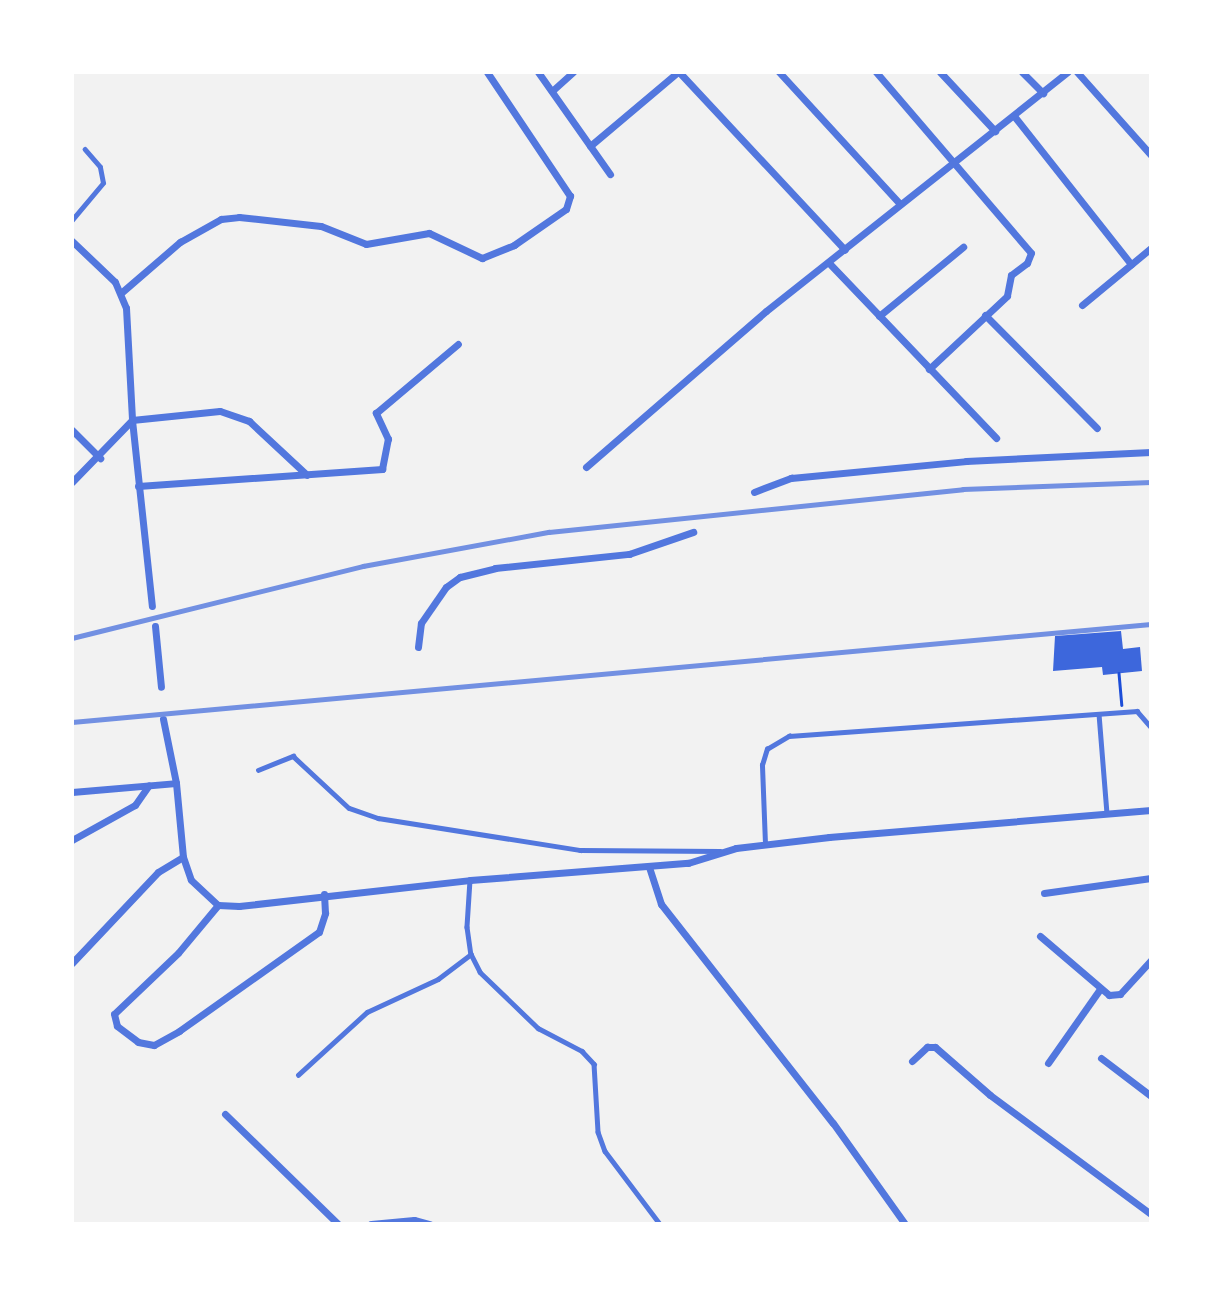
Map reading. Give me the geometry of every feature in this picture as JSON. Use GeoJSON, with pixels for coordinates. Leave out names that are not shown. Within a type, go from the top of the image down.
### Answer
{"type":"FeatureCollection","features":[{"type":"Feature","properties":{"kind":"street"},"geometry":{"type":"LineString","coordinates":[[122,292],[162,254],[221,219],[266,219],[321,226],[366,244],[429,233],[482,258],[514,245],[566,209],[570,196],[487,72]]}},
{"type":"Feature","properties":{"kind":"street"},"geometry":{"type":"LineString","coordinates":[[538,72],[610,174]]}},
{"type":"Feature","properties":{"kind":"street"},"geometry":{"type":"LineString","coordinates":[[552,91],[573,72]]}},
{"type":"Feature","properties":{"kind":"street"},"geometry":{"type":"LineString","coordinates":[[590,146],[678,72],[845,250]]}},
{"type":"Feature","properties":{"kind":"street"},"geometry":{"type":"LineString","coordinates":[[779,72],[900,204]]}},
{"type":"Feature","properties":{"kind":"street"},"geometry":{"type":"LineString","coordinates":[[876,72],[956,162],[1031,253],[1027,263],[1011,275],[1007,296],[929,369]]}},
{"type":"Feature","properties":{"kind":"street"},"geometry":{"type":"LineString","coordinates":[[940,72],[995,131]]}},
{"type":"Feature","properties":{"kind":"street"},"geometry":{"type":"LineString","coordinates":[[1023,72],[1043,93]]}},
{"type":"Feature","properties":{"kind":"street"},"geometry":{"type":"LineString","coordinates":[[586,467],[766,312],[1068,72]]}},
{"type":"Feature","properties":{"kind":"street"},"geometry":{"type":"LineString","coordinates":[[1077,72],[1151,155]]}},
{"type":"Feature","properties":{"kind":"street"},"geometry":{"type":"LineString","coordinates":[[1014,116],[1131,264]]}},
{"type":"Feature","properties":{"kind":"street"},"geometry":{"type":"LineString","coordinates":[[72,241],[122,292],[138,486],[152,606]]}},
{"type":"Feature","properties":{"kind":"street"},"geometry":{"type":"LineString","coordinates":[[879,316],[963,247]]}},
{"type":"Feature","properties":{"kind":"street"},"geometry":{"type":"LineString","coordinates":[[1082,305],[1151,248]]}},
{"type":"Feature","properties":{"kind":"street"},"geometry":{"type":"LineString","coordinates":[[830,263],[996,438]]}},
{"type":"Feature","properties":{"kind":"street"},"geometry":{"type":"LineString","coordinates":[[985,315],[1097,428]]}},
{"type":"Feature","properties":{"kind":"street"},"geometry":{"type":"LineString","coordinates":[[138,486],[385,467],[388,439],[376,413],[458,344]]}},
{"type":"Feature","properties":{"kind":"street"},"geometry":{"type":"LineString","coordinates":[[72,482],[100,458],[132,420],[235,413],[307,475]]}},
{"type":"Feature","properties":{"kind":"street"},"geometry":{"type":"LineString","coordinates":[[72,430],[100,458]]}},
{"type":"Feature","properties":{"kind":"street"},"geometry":{"type":"LineString","coordinates":[[754,492],[791,478],[966,461],[1151,452]]}},
{"type":"Feature","properties":{"kind":"street"},"geometry":{"type":"LineString","coordinates":[[418,647],[427,612],[460,577],[495,568],[629,554],[693,532]]}},
{"type":"Feature","properties":{"kind":"street"},"geometry":{"type":"LineString","coordinates":[[155,626],[160,687]]}},
{"type":"Feature","properties":{"kind":"street"},"geometry":{"type":"LineString","coordinates":[[163,719],[183,856],[191,880],[218,905],[239,906],[324,894],[470,880],[649,867],[701,861],[724,851],[765,844],[1151,810]]}},
{"type":"Feature","properties":{"kind":"street"},"geometry":{"type":"LineString","coordinates":[[72,792],[172,784]]}},
{"type":"Feature","properties":{"kind":"street"},"geometry":{"type":"LineString","coordinates":[[72,841],[135,804],[149,785]]}},
{"type":"Feature","properties":{"kind":"street"},"geometry":{"type":"LineString","coordinates":[[72,963],[158,872],[183,856]]}},
{"type":"Feature","properties":{"kind":"street"},"geometry":{"type":"LineString","coordinates":[[649,867],[661,904],[833,1123],[905,1224]]}},
{"type":"Feature","properties":{"kind":"street"},"geometry":{"type":"LineString","coordinates":[[1044,893],[1151,878]]}},
{"type":"Feature","properties":{"kind":"street"},"geometry":{"type":"LineString","coordinates":[[218,905],[195,935],[114,1014],[117,1026],[138,1042],[154,1045],[189,1025],[319,932],[325,913],[324,894]]}},
{"type":"Feature","properties":{"kind":"street"},"geometry":{"type":"LineString","coordinates":[[1041,936],[1109,995],[1120,994],[1151,960]]}},
{"type":"Feature","properties":{"kind":"street"},"geometry":{"type":"LineString","coordinates":[[1048,1063],[1100,989]]}},
{"type":"Feature","properties":{"kind":"street"},"geometry":{"type":"LineString","coordinates":[[912,1061],[928,1047],[935,1047],[999,1102],[1151,1214]]}},
{"type":"Feature","properties":{"kind":"street"},"geometry":{"type":"LineString","coordinates":[[1101,1058],[1151,1096]]}},
{"type":"Feature","properties":{"kind":"street"},"geometry":{"type":"LineString","coordinates":[[225,1114],[338,1224]]}},
{"type":"Feature","properties":{"kind":"street"},"geometry":{"type":"LineString","coordinates":[[371,1224],[414,1220],[429,1224]]}},
{"type":"Feature","properties":{"kind":"lane"},"geometry":{"type":"LineString","coordinates":[[72,220],[103,183],[100,167],[85,150]]}},
{"type":"Feature","properties":{"kind":"lane"},"geometry":{"type":"LineString","coordinates":[[765,844],[762,765],[767,749],[777,740],[1137,710],[1151,727]]}},
{"type":"Feature","properties":{"kind":"lane"},"geometry":{"type":"LineString","coordinates":[[1099,714],[1107,814]]}},
{"type":"Feature","properties":{"kind":"lane"},"geometry":{"type":"LineString","coordinates":[[258,770],[293,756],[330,794],[349,808],[378,818],[580,850],[724,851]]}},
{"type":"Feature","properties":{"kind":"lane"},"geometry":{"type":"LineString","coordinates":[[470,880],[471,954],[481,972],[517,1010],[538,1028],[582,1051],[594,1064],[598,1132],[606,1151],[660,1224]]}},
{"type":"Feature","properties":{"kind":"lane"},"geometry":{"type":"LineString","coordinates":[[298,1075],[367,1012],[438,979],[471,954]]}},
{"type":"Feature","properties":{"kind":"path"},"geometry":{"type":"LineString","coordinates":[[1119,673],[1121,692]]}},
{"type":"Feature","properties":{"kind":"building"},"geometry":{"type":"Polygon","coordinates":[[[1121,631],[1123,649],[1140,647],[1142,671],[1103,675],[1102,667],[1053,671],[1055,636],[1121,631]]]}},
{"type":"Feature","properties":{"kind":"railway"},"geometry":{"type":"LineString","coordinates":[[72,638],[363,566],[549,532],[963,489],[1151,482]]}},
{"type":"Feature","properties":{"kind":"railway"},"geometry":{"type":"LineString","coordinates":[[72,722],[1151,624]]}}]}
